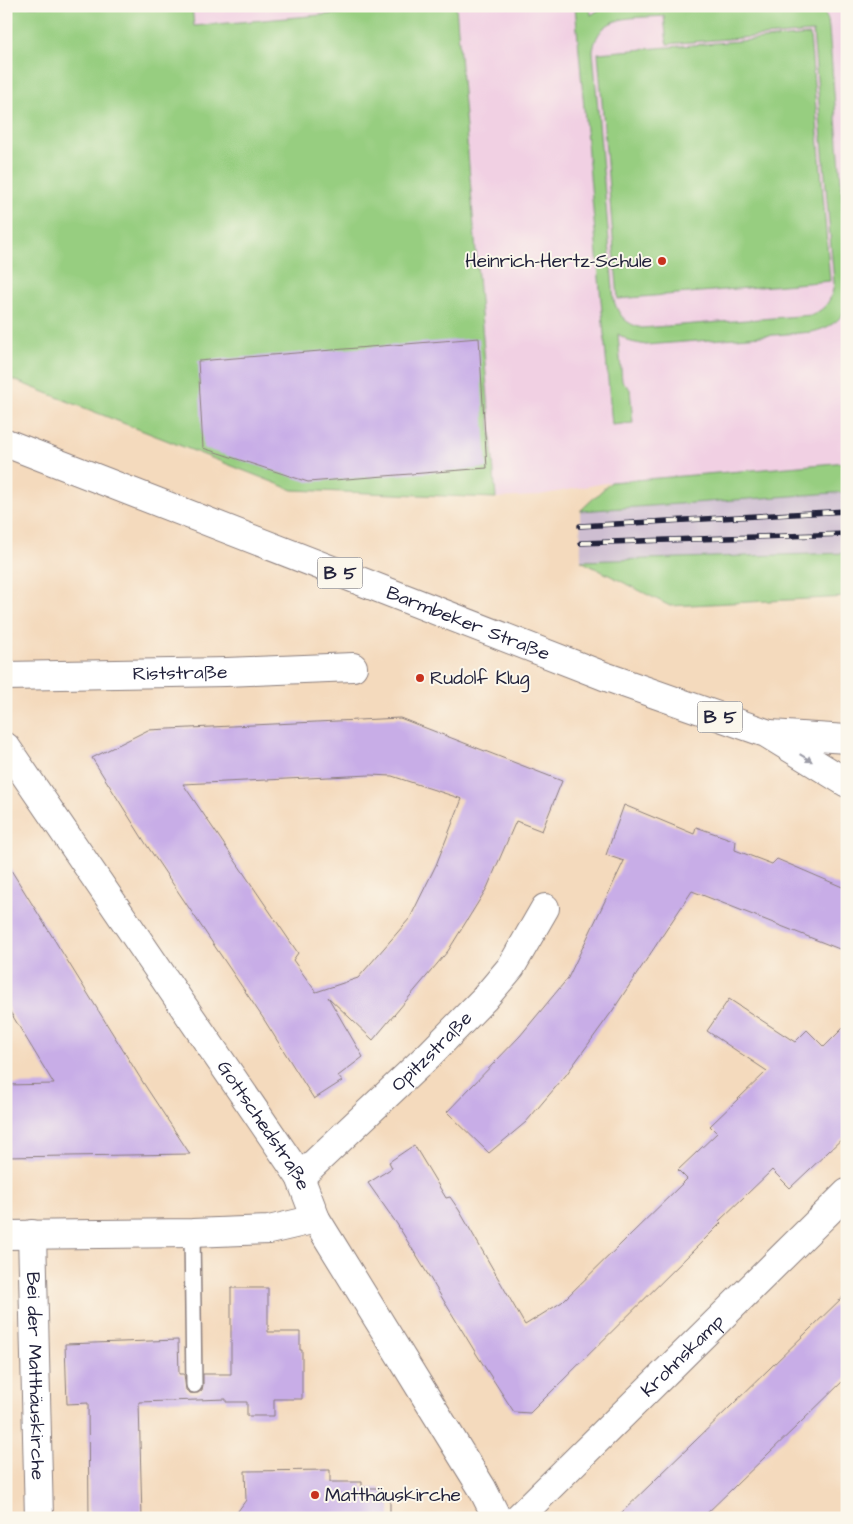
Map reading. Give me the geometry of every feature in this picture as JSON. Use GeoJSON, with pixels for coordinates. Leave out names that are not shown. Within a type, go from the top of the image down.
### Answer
{"type":"FeatureCollection","features":[{"type":"Feature","properties":{"kind":"street","name":"Barmbeker Straße"},"geometry":{"type":"LineString","coordinates":[[6,443],[604,676],[766,733],[847,783]]}},
{"type":"Feature","properties":{"kind":"street","name":"Riststraße"},"geometry":{"type":"LineString","coordinates":[[6,676],[226,672],[353,667]]}},
{"type":"Feature","properties":{"kind":"street","name":"Barmbeker Straße"},"geometry":{"type":"LineString","coordinates":[[766,733],[847,739]]}},
{"type":"Feature","properties":{"kind":"street","name":"Gottschedstraße"},"geometry":{"type":"LineString","coordinates":[[6,747],[300,1177],[316,1220],[482,1488],[497,1518]]}},
{"type":"Feature","properties":{"kind":"street","name":"Opitzstraße"},"geometry":{"type":"LineString","coordinates":[[300,1177],[429,1055],[484,999],[511,967],[545,908]]}},
{"type":"Feature","properties":{"kind":"street","name":"Krohnskamp"},"geometry":{"type":"LineString","coordinates":[[518,1518],[847,1193]]}},
{"type":"Feature","properties":{"kind":"street"},"geometry":{"type":"LineString","coordinates":[[19,1234],[192,1233],[269,1230],[316,1220]]}},
{"type":"Feature","properties":{"kind":"street","name":"Bei der Matthäuskirche"},"geometry":{"type":"LineString","coordinates":[[19,1234],[39,1518]]}},
{"type":"Feature","properties":{"kind":"lane"},"geometry":{"type":"LineString","coordinates":[[192,1233],[194,1385]]}},
{"type":"Feature","properties":{"kind":"shaded area"},"geometry":{"type":"Polygon","coordinates":[[[192,6],[425,6],[193,26],[192,6]]]}},
{"type":"Feature","properties":{"kind":"shaded area","name":"Heinrich-Hertz-Schule"},"geometry":{"type":"Polygon","coordinates":[[[456,6],[847,6],[847,462],[611,482],[534,496],[496,498],[456,6]]]}},
{"type":"Feature","properties":{"kind":"shaded area"},"geometry":{"type":"Polygon","coordinates":[[[847,492],[847,553],[581,561],[580,511],[847,492]]]}},
{"type":"Feature","properties":{"kind":"green space"},"geometry":{"type":"Polygon","coordinates":[[[6,6],[192,6],[194,26],[425,6],[456,6],[496,498],[293,490],[6,377],[6,6]]]}},
{"type":"Feature","properties":{"kind":"green space"},"geometry":{"type":"Polygon","coordinates":[[[575,6],[590,6],[591,15],[605,6],[821,6],[828,20],[829,29],[847,258],[847,306],[833,324],[812,332],[646,345],[631,342],[618,334],[622,381],[630,389],[633,423],[612,425],[575,6]],[[664,16],[629,18],[619,20],[602,29],[593,51],[614,301],[618,311],[627,322],[642,328],[812,315],[828,302],[834,283],[813,32],[667,44],[664,16]]]}},
{"type":"Feature","properties":{"kind":"green space"},"geometry":{"type":"Polygon","coordinates":[[[810,35],[830,281],[618,299],[598,53],[810,35]]]}},
{"type":"Feature","properties":{"kind":"green space"},"geometry":{"type":"Polygon","coordinates":[[[847,462],[847,492],[580,511],[611,482],[847,462]]]}},
{"type":"Feature","properties":{"kind":"green space"},"geometry":{"type":"Polygon","coordinates":[[[847,553],[847,597],[670,606],[581,561],[847,553]]]}},
{"type":"Feature","properties":{"kind":"building"},"geometry":{"type":"Polygon","coordinates":[[[479,338],[487,468],[308,482],[203,448],[198,361],[479,338]]]}},
{"type":"Feature","properties":{"kind":"building"},"geometry":{"type":"Polygon","coordinates":[[[400,718],[562,781],[542,831],[516,821],[487,888],[448,951],[373,1040],[328,997],[363,1057],[338,1076],[342,1081],[314,1099],[263,1018],[146,844],[92,758],[148,730],[400,718]],[[370,775],[183,784],[298,953],[293,960],[316,992],[358,978],[410,918],[436,865],[462,799],[392,776],[370,775]]]}},
{"type":"Feature","properties":{"kind":"building"},"geometry":{"type":"Polygon","coordinates":[[[624,805],[694,834],[696,827],[736,841],[735,850],[772,864],[777,859],[847,889],[847,952],[692,891],[613,1010],[566,1075],[526,1122],[489,1153],[447,1112],[520,1036],[568,978],[624,861],[606,855],[624,805]]]}},
{"type":"Feature","properties":{"kind":"building"},"geometry":{"type":"Polygon","coordinates":[[[6,862],[144,1084],[190,1154],[6,1157],[6,1085],[54,1084],[6,1005],[6,862]]]}},
{"type":"Feature","properties":{"kind":"building"},"geometry":{"type":"Polygon","coordinates":[[[729,999],[795,1042],[807,1030],[824,1047],[847,1024],[847,1134],[790,1188],[772,1170],[719,1221],[721,1223],[530,1413],[514,1412],[397,1224],[368,1183],[392,1168],[389,1162],[414,1145],[446,1198],[450,1197],[459,1210],[525,1325],[562,1302],[687,1179],[678,1170],[717,1133],[710,1126],[767,1071],[707,1031],[729,999]]]}},
{"type":"Feature","properties":{"kind":"building"},"geometry":{"type":"Polygon","coordinates":[[[231,1288],[268,1288],[268,1332],[300,1332],[302,1399],[274,1399],[274,1416],[247,1416],[247,1402],[226,1402],[226,1399],[139,1402],[142,1518],[89,1518],[88,1403],[67,1404],[65,1344],[178,1340],[179,1374],[184,1374],[186,1390],[190,1393],[198,1393],[202,1390],[203,1374],[231,1374],[231,1288]]]}},
{"type":"Feature","properties":{"kind":"building"},"geometry":{"type":"Polygon","coordinates":[[[847,1293],[847,1377],[799,1424],[702,1518],[616,1518],[847,1293]]]}},
{"type":"Feature","properties":{"kind":"building","name":"Matthäuskirche"},"geometry":{"type":"Polygon","coordinates":[[[330,1470],[330,1482],[362,1482],[362,1488],[379,1488],[390,1500],[390,1518],[233,1518],[246,1500],[245,1471],[330,1470]]]}},
{"type":"Feature","properties":{"kind":"railway"},"geometry":{"type":"LineString","coordinates":[[580,526],[847,511]]}},
{"type":"Feature","properties":{"kind":"railway"},"geometry":{"type":"LineString","coordinates":[[581,543],[847,534]]}},
{"type":"Feature","properties":{"kind":"place","name":"Heinrich-Hertz-Schule"},"geometry":{"type":"Point","coordinates":[662,261]}},
{"type":"Feature","properties":{"kind":"place","name":"Rudolf Klug"},"geometry":{"type":"Point","coordinates":[420,678]}},
{"type":"Feature","properties":{"kind":"place","name":"Matthäuskirche"},"geometry":{"type":"Point","coordinates":[315,1495]}}]}
